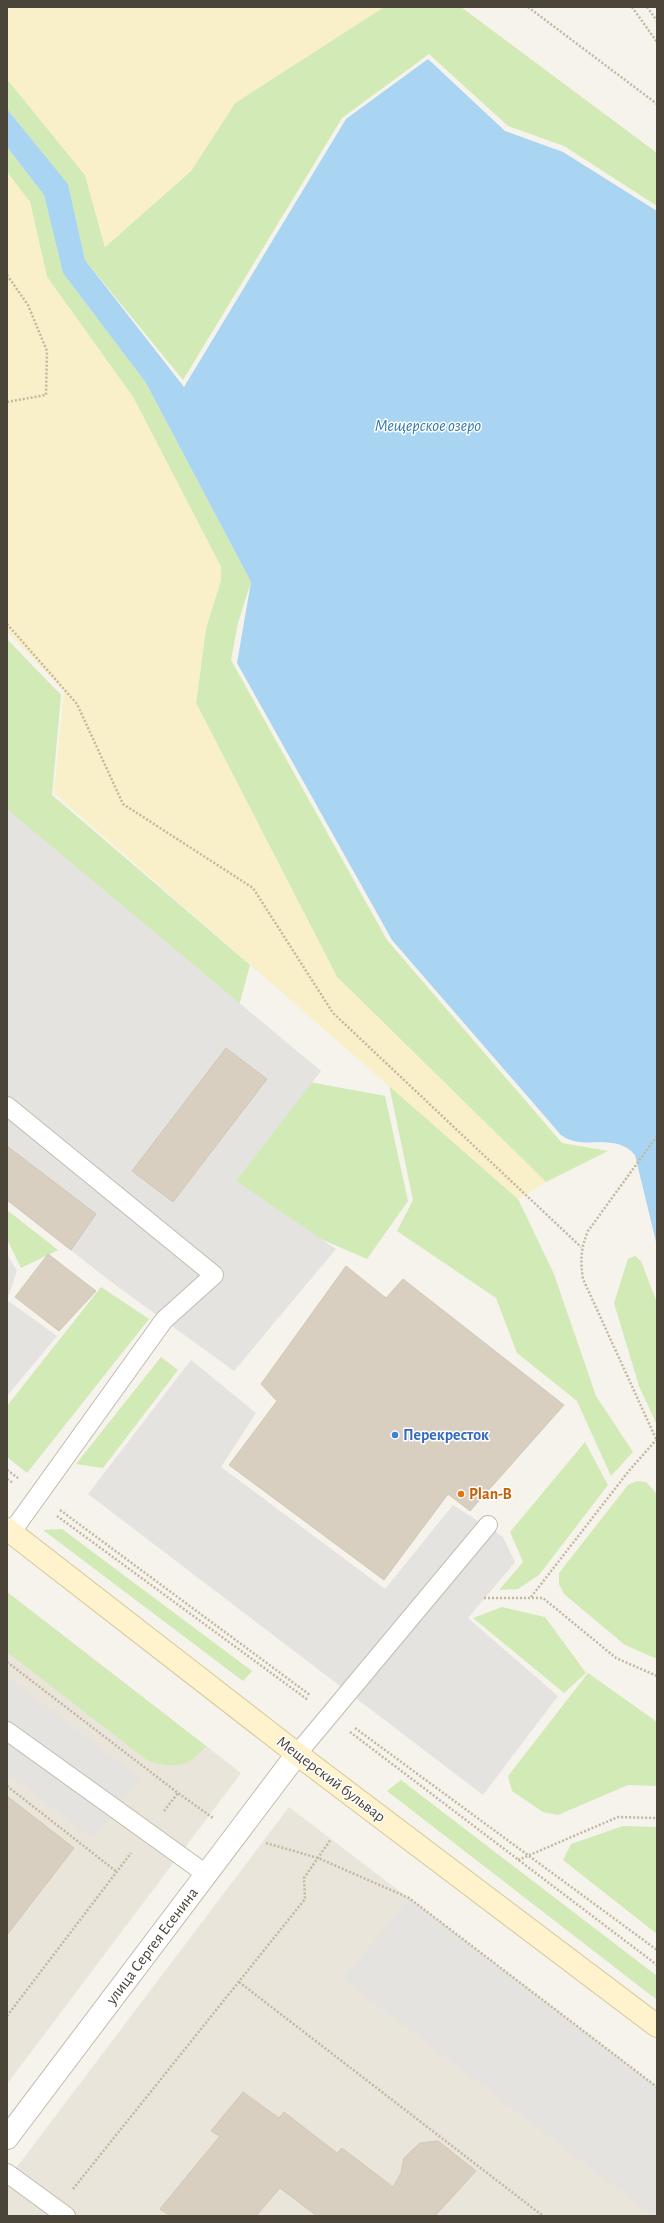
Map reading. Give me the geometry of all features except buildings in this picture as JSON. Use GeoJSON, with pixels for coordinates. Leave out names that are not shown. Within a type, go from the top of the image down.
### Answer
{"type":"FeatureCollection","features":[{"type":"Feature","properties":{"kind":"main road","name":"Мещерский бульвар"},"geometry":{"type":"LineString","coordinates":[[9,1531],[297,1754],[657,2026]]}},
{"type":"Feature","properties":{"kind":"street","name":"улица Сергея Есенина"},"geometry":{"type":"LineString","coordinates":[[7,2138],[297,1754]]}},
{"type":"Feature","properties":{"kind":"lane"},"geometry":{"type":"LineString","coordinates":[[7,1106],[214,1275],[164,1320],[9,1531]]}},
{"type":"Feature","properties":{"kind":"lane"},"geometry":{"type":"LineString","coordinates":[[297,1754],[488,1525]]}},
{"type":"Feature","properties":{"kind":"lane"},"geometry":{"type":"LineString","coordinates":[[7,1731],[206,1874]]}},
{"type":"Feature","properties":{"kind":"lane"},"geometry":{"type":"LineString","coordinates":[[7,2173],[62,2213]]}},
{"type":"Feature","properties":{"kind":"path"},"geometry":{"type":"LineString","coordinates":[[528,7],[657,104]]}},
{"type":"Feature","properties":{"kind":"path"},"geometry":{"type":"LineString","coordinates":[[632,7],[657,42]]}},
{"type":"Feature","properties":{"kind":"path"},"geometry":{"type":"LineString","coordinates":[[647,7],[657,21]]}},
{"type":"Feature","properties":{"kind":"path"},"geometry":{"type":"LineString","coordinates":[[7,275],[28,305],[47,351],[46,395],[7,402]]}},
{"type":"Feature","properties":{"kind":"path"},"geometry":{"type":"LineString","coordinates":[[7,624],[77,704],[123,804],[253,888],[333,1013],[581,1247]]}},
{"type":"Feature","properties":{"kind":"path"},"geometry":{"type":"LineString","coordinates":[[531,1597],[628,1472],[657,1441],[583,1279],[580,1262],[581,1247],[588,1230],[633,1171],[657,1136]]}},
{"type":"Feature","properties":{"kind":"path"},"geometry":{"type":"LineString","coordinates":[[484,1598],[543,1598],[616,1658],[657,1676]]}},
{"type":"Feature","properties":{"kind":"path"},"geometry":{"type":"LineString","coordinates":[[7,1662],[178,1794],[237,1834],[318,1858],[409,1898],[657,2087]]}},
{"type":"Feature","properties":{"kind":"path"},"geometry":{"type":"LineString","coordinates":[[7,1786],[117,1872]]}},
{"type":"Feature","properties":{"kind":"path"},"geometry":{"type":"LineString","coordinates":[[7,2016],[147,1832],[178,1794]]}},
{"type":"Feature","properties":{"kind":"path"},"geometry":{"type":"LineString","coordinates":[[518,1860],[618,1817],[657,1818]]}},
{"type":"Feature","properties":{"kind":"path"},"geometry":{"type":"LineString","coordinates":[[62,2213],[239,1982],[305,1899],[304,1878],[331,1839]]}},
{"type":"Feature","properties":{"kind":"path"},"geometry":{"type":"LineString","coordinates":[[239,1982],[543,2216]]}},
{"type":"Feature","properties":{"kind":"shaded area"},"geometry":{"type":"Polygon","coordinates":[[[7,809],[321,1071],[236,1181],[336,1249],[234,1371],[110,1281],[7,1200],[7,809]]]}},
{"type":"Feature","properties":{"kind":"shaded area"},"geometry":{"type":"Polygon","coordinates":[[[7,1254],[17,1271],[7,1300],[7,1254]]]}},
{"type":"Feature","properties":{"kind":"shaded area"},"geometry":{"type":"Polygon","coordinates":[[[7,1300],[57,1336],[7,1396],[7,1300]]]}},
{"type":"Feature","properties":{"kind":"shaded area"},"geometry":{"type":"Polygon","coordinates":[[[191,1360],[256,1413],[221,1467],[385,1589],[453,1505],[503,1537],[515,1562],[468,1618],[558,1696],[483,1795],[88,1494],[191,1360]]]}},
{"type":"Feature","properties":{"kind":"shaded area"},"geometry":{"type":"Polygon","coordinates":[[[7,1592],[241,1773],[7,2084],[7,1592]]]}},
{"type":"Feature","properties":{"kind":"shaded area"},"geometry":{"type":"Polygon","coordinates":[[[7,1677],[140,1778],[93,1839],[7,1773],[7,1677]]]}},
{"type":"Feature","properties":{"kind":"shaded area"},"geometry":{"type":"Polygon","coordinates":[[[289,1807],[657,2087],[657,2216],[7,2216],[7,2180],[289,1807]]]}},
{"type":"Feature","properties":{"kind":"shaded area"},"geometry":{"type":"Polygon","coordinates":[[[409,1898],[657,2087],[657,2216],[653,2216],[343,1979],[409,1898]]]}},
{"type":"Feature","properties":{"kind":"green space"},"geometry":{"type":"Polygon","coordinates":[[[384,7],[461,7],[657,153],[657,206],[564,146],[508,126],[429,54],[342,118],[183,380],[85,260],[68,184],[7,109],[7,79],[85,175],[105,247],[191,171],[235,103],[384,7]]]}},
{"type":"Feature","properties":{"kind":"green space"},"geometry":{"type":"Polygon","coordinates":[[[7,147],[44,195],[63,273],[146,383],[251,582],[238,623],[231,660],[387,940],[562,1143],[608,1151],[546,1182],[337,977],[196,703],[206,628],[221,580],[221,567],[133,397],[47,277],[30,202],[7,172],[7,147]]]}},
{"type":"Feature","properties":{"kind":"green space"},"geometry":{"type":"Polygon","coordinates":[[[7,639],[61,695],[52,795],[250,965],[234,1024],[7,835],[7,639]]]}},
{"type":"Feature","properties":{"kind":"green space"},"geometry":{"type":"Polygon","coordinates":[[[288,1078],[385,1096],[408,1201],[367,1259],[202,1192],[288,1078]]]}},
{"type":"Feature","properties":{"kind":"green space"},"geometry":{"type":"Polygon","coordinates":[[[389,1085],[518,1199],[554,1274],[596,1396],[633,1452],[611,1476],[577,1401],[517,1353],[496,1298],[397,1231],[413,1200],[389,1085]]]}},
{"type":"Feature","properties":{"kind":"green space"},"geometry":{"type":"Polygon","coordinates":[[[7,1210],[58,1250],[21,1268],[7,1239],[7,1210]]]}},
{"type":"Feature","properties":{"kind":"green space"},"geometry":{"type":"Polygon","coordinates":[[[635,1256],[641,1261],[657,1303],[657,1425],[639,1386],[614,1303],[628,1259],[635,1256]]]}},
{"type":"Feature","properties":{"kind":"green space"},"geometry":{"type":"Polygon","coordinates":[[[101,1287],[149,1319],[27,1473],[7,1457],[7,1406],[101,1287]]]}},
{"type":"Feature","properties":{"kind":"green space"},"geometry":{"type":"Polygon","coordinates":[[[161,1357],[178,1370],[103,1468],[76,1464],[161,1357]]]}},
{"type":"Feature","properties":{"kind":"green space"},"geometry":{"type":"Polygon","coordinates":[[[585,1442],[608,1485],[539,1575],[518,1589],[499,1590],[523,1562],[510,1532],[585,1442]]]}},
{"type":"Feature","properties":{"kind":"green space"},"geometry":{"type":"Polygon","coordinates":[[[637,1481],[646,1482],[657,1494],[657,1659],[625,1645],[564,1594],[559,1584],[559,1573],[628,1485],[637,1481]]]}},
{"type":"Feature","properties":{"kind":"green space"},"geometry":{"type":"Polygon","coordinates":[[[62,1529],[252,1671],[243,1681],[43,1530],[62,1529]]]}},
{"type":"Feature","properties":{"kind":"green space"},"geometry":{"type":"Polygon","coordinates":[[[7,1592],[206,1746],[193,1759],[180,1765],[174,1766],[158,1764],[148,1761],[7,1652],[7,1592]]]}},
{"type":"Feature","properties":{"kind":"green space"},"geometry":{"type":"Polygon","coordinates":[[[502,1607],[545,1617],[586,1673],[564,1693],[473,1618],[502,1607]]]}},
{"type":"Feature","properties":{"kind":"green space"},"geometry":{"type":"Polygon","coordinates":[[[588,1673],[657,1722],[657,1786],[628,1785],[558,1815],[543,1812],[512,1791],[508,1776],[588,1673]]]}},
{"type":"Feature","properties":{"kind":"green space"},"geometry":{"type":"Polygon","coordinates":[[[401,1780],[657,1976],[657,2000],[387,1791],[401,1780]]]}},
{"type":"Feature","properties":{"kind":"green space"},"geometry":{"type":"Polygon","coordinates":[[[623,1826],[657,1827],[657,1934],[563,1860],[571,1844],[623,1826]]]}},
{"type":"Feature","properties":{"kind":"sand"},"geometry":{"type":"Polygon","coordinates":[[[7,7],[384,7],[235,103],[191,171],[105,247],[85,175],[7,79],[7,7]]]}},
{"type":"Feature","properties":{"kind":"sand"},"geometry":{"type":"Polygon","coordinates":[[[7,172],[30,202],[47,277],[133,397],[221,567],[221,580],[206,628],[196,703],[337,977],[546,1182],[518,1199],[54,793],[64,691],[7,632],[7,172]]]}},
{"type":"Feature","properties":{"kind":"water","name":"Мещерское озеро"},"geometry":{"type":"Polygon","coordinates":[[[428,59],[505,131],[563,152],[657,211],[657,1246],[635,1155],[627,1148],[618,1144],[579,1142],[570,1140],[561,1135],[392,940],[237,663],[251,582],[146,383],[63,273],[44,195],[7,147],[7,109],[68,184],[85,260],[184,387],[346,119],[428,59]]]}},
{"type":"Feature","properties":{"kind":"place","name":"Перекресток"},"geometry":{"type":"Point","coordinates":[395,1435]}},
{"type":"Feature","properties":{"kind":"place","name":"Plan-B"},"geometry":{"type":"Point","coordinates":[461,1494]}}]}
